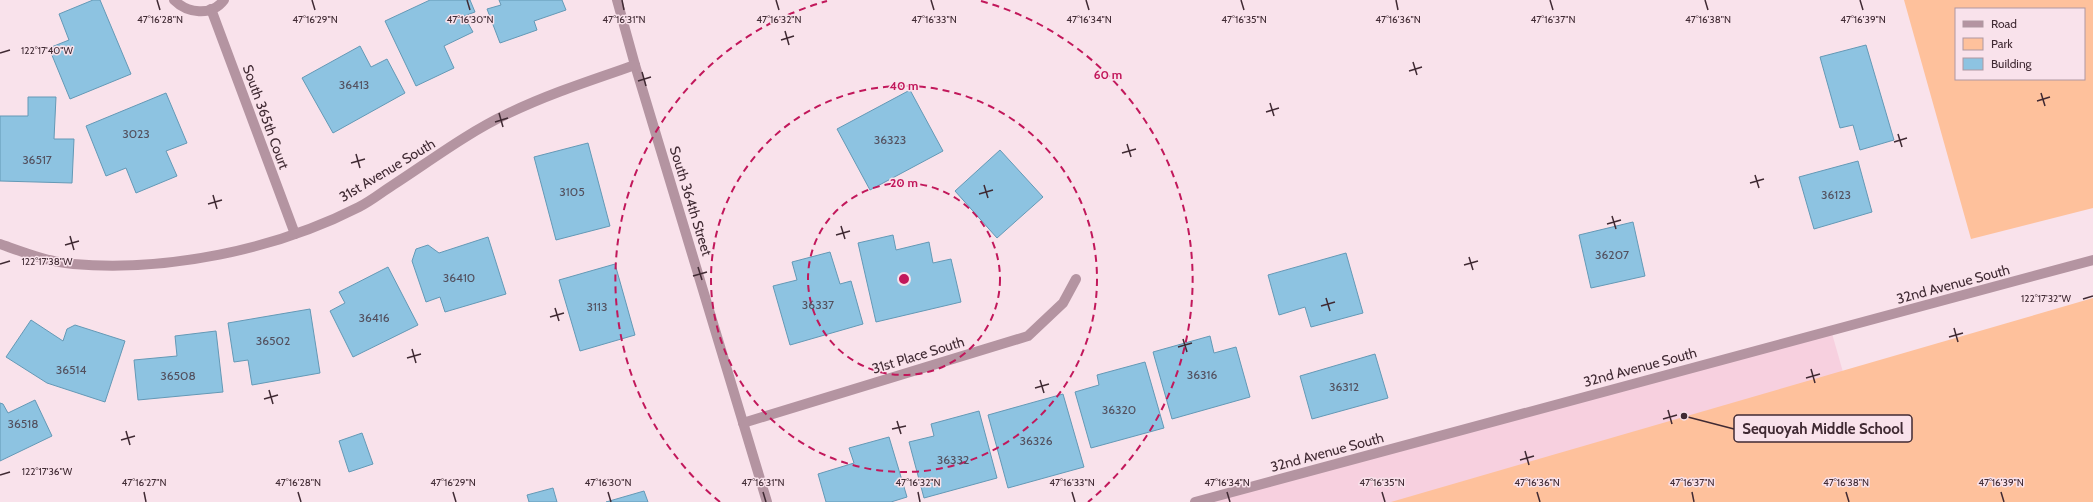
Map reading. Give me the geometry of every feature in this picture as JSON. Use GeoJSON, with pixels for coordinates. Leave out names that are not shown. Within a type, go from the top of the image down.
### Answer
{"type":"FeatureCollection","features":[{"type":"Feature","properties":{"kind":"street"},"geometry":{"type":"LineString","coordinates":[[174,0],[186,9],[198,12],[211,10],[224,0]]}},
{"type":"Feature","properties":{"kind":"street","name":"South 364th Street"},"geometry":{"type":"LineString","coordinates":[[617,0],[635,65],[767,502]]}},
{"type":"Feature","properties":{"kind":"street","name":"South 365th Court"},"geometry":{"type":"LineString","coordinates":[[211,10],[295,234]]}},
{"type":"Feature","properties":{"kind":"street","name":"31st Avenue South"},"geometry":{"type":"LineString","coordinates":[[0,244],[23,253],[72,264],[142,265],[213,257],[295,234],[359,207],[506,114],[563,91],[635,65]]}},
{"type":"Feature","properties":{"kind":"street","name":"32nd Avenue South"},"geometry":{"type":"LineString","coordinates":[[1195,502],[2093,260]]}},
{"type":"Feature","properties":{"kind":"street","name":"31st Place South"},"geometry":{"type":"LineString","coordinates":[[743,423],[1028,336],[1063,303],[1076,279]]}},
{"type":"Feature","properties":{"kind":"shaded area"},"geometry":{"type":"Polygon","coordinates":[[[1831,330],[1880,502],[1195,502],[1831,330]]]}},
{"type":"Feature","properties":{"kind":"green space"},"geometry":{"type":"Polygon","coordinates":[[[1904,0],[2093,0],[2093,208],[1971,239],[1904,0]]]}},
{"type":"Feature","properties":{"kind":"green space"},"geometry":{"type":"Polygon","coordinates":[[[2093,298],[2093,502],[1391,502],[2093,298]]]}},
{"type":"Feature","properties":{"kind":"building"},"geometry":{"type":"Polygon","coordinates":[[[93,0],[100,0],[131,74],[70,99],[49,48],[69,40],[59,14],[93,0]]]}},
{"type":"Feature","properties":{"kind":"building"},"geometry":{"type":"Polygon","coordinates":[[[430,0],[470,0],[475,12],[464,16],[473,32],[444,46],[454,68],[416,86],[385,21],[430,0]]]}},
{"type":"Feature","properties":{"kind":"building"},"geometry":{"type":"Polygon","coordinates":[[[499,0],[562,0],[566,10],[534,21],[537,30],[500,43],[487,9],[501,5],[499,0]]]}},
{"type":"Feature","properties":{"kind":"building"},"geometry":{"type":"Polygon","coordinates":[[[1866,45],[1894,140],[1860,150],[1853,125],[1840,128],[1820,57],[1866,45]]]}},
{"type":"Feature","properties":{"kind":"building"},"geometry":{"type":"Polygon","coordinates":[[[360,46],[371,67],[387,59],[405,93],[333,133],[302,78],[360,46]]]}},
{"type":"Feature","properties":{"kind":"building"},"geometry":{"type":"Polygon","coordinates":[[[910,90],[943,151],[870,190],[837,129],[910,90]]]}},
{"type":"Feature","properties":{"kind":"building"},"geometry":{"type":"Polygon","coordinates":[[[166,93],[187,143],[166,151],[177,176],[136,193],[126,168],[106,176],[86,126],[166,93]]]}},
{"type":"Feature","properties":{"kind":"building"},"geometry":{"type":"Polygon","coordinates":[[[28,97],[56,97],[54,139],[74,139],[72,183],[0,181],[0,116],[28,116],[28,97]]]}},
{"type":"Feature","properties":{"kind":"building"},"geometry":{"type":"Polygon","coordinates":[[[588,143],[610,226],[556,240],[534,157],[588,143]]]}},
{"type":"Feature","properties":{"kind":"building"},"geometry":{"type":"Polygon","coordinates":[[[1000,150],[1043,197],[997,238],[955,191],[1000,150]]]}},
{"type":"Feature","properties":{"kind":"building"},"geometry":{"type":"Polygon","coordinates":[[[1858,161],[1872,212],[1814,229],[1799,177],[1858,161]]]}},
{"type":"Feature","properties":{"kind":"building"},"geometry":{"type":"Polygon","coordinates":[[[1633,222],[1645,276],[1591,288],[1579,235],[1633,222]]]}},
{"type":"Feature","properties":{"kind":"building"},"geometry":{"type":"Polygon","coordinates":[[[893,235],[896,250],[929,242],[933,263],[951,259],[961,302],[876,322],[858,243],[893,235]]]}},
{"type":"Feature","properties":{"kind":"building"},"geometry":{"type":"Polygon","coordinates":[[[488,237],[506,294],[445,312],[440,297],[426,302],[412,261],[416,249],[428,245],[439,253],[488,237]]]}},
{"type":"Feature","properties":{"kind":"building"},"geometry":{"type":"Polygon","coordinates":[[[830,252],[840,284],[851,281],[863,324],[790,345],[773,286],[797,280],[792,262],[830,252]]]}},
{"type":"Feature","properties":{"kind":"building"},"geometry":{"type":"Polygon","coordinates":[[[1346,253],[1363,313],[1311,327],[1305,307],[1279,315],[1268,275],[1346,253]]]}},
{"type":"Feature","properties":{"kind":"building"},"geometry":{"type":"Polygon","coordinates":[[[615,264],[635,335],[580,351],[559,280],[615,264]]]}},
{"type":"Feature","properties":{"kind":"building"},"geometry":{"type":"Polygon","coordinates":[[[388,267],[418,325],[353,357],[330,311],[345,303],[339,292],[388,267]]]}},
{"type":"Feature","properties":{"kind":"building"},"geometry":{"type":"Polygon","coordinates":[[[310,309],[320,373],[252,385],[248,360],[234,362],[228,323],[310,309]]]}},
{"type":"Feature","properties":{"kind":"building"},"geometry":{"type":"Polygon","coordinates":[[[31,320],[63,341],[67,329],[75,325],[125,341],[105,402],[47,383],[6,357],[31,320]]]}},
{"type":"Feature","properties":{"kind":"building"},"geometry":{"type":"Polygon","coordinates":[[[216,331],[223,392],[138,400],[134,360],[177,356],[175,336],[216,331]]]}},
{"type":"Feature","properties":{"kind":"building"},"geometry":{"type":"Polygon","coordinates":[[[1210,336],[1214,353],[1236,347],[1250,397],[1172,419],[1153,352],[1210,336]]]}},
{"type":"Feature","properties":{"kind":"building"},"geometry":{"type":"Polygon","coordinates":[[[1375,354],[1388,398],[1312,419],[1300,376],[1375,354]]]}},
{"type":"Feature","properties":{"kind":"building"},"geometry":{"type":"Polygon","coordinates":[[[1145,362],[1164,428],[1091,448],[1075,392],[1099,385],[1097,375],[1145,362]]]}},
{"type":"Feature","properties":{"kind":"building"},"geometry":{"type":"Polygon","coordinates":[[[1063,394],[1084,467],[1008,488],[988,415],[1063,394]]]}},
{"type":"Feature","properties":{"kind":"building"},"geometry":{"type":"Polygon","coordinates":[[[35,400],[52,436],[0,461],[0,403],[3,404],[8,413],[35,400]]]}},
{"type":"Feature","properties":{"kind":"building"},"geometry":{"type":"Polygon","coordinates":[[[979,411],[997,478],[924,498],[909,442],[934,436],[931,424],[979,411]]]}},
{"type":"Feature","properties":{"kind":"building"},"geometry":{"type":"Polygon","coordinates":[[[362,433],[373,464],[349,472],[339,441],[362,433]]]}},
{"type":"Feature","properties":{"kind":"building"},"geometry":{"type":"Polygon","coordinates":[[[889,437],[907,497],[891,502],[826,502],[818,474],[854,463],[849,448],[889,437]]]}},
{"type":"Feature","properties":{"kind":"building"},"geometry":{"type":"Polygon","coordinates":[[[553,488],[557,502],[529,502],[527,495],[553,488]]]}},
{"type":"Feature","properties":{"kind":"building"},"geometry":{"type":"Polygon","coordinates":[[[644,491],[648,502],[606,502],[644,491]]]}},
{"type":"Feature","properties":{"kind":"place","name":"Sequoyah Middle School"},"geometry":{"type":"Point","coordinates":[1684,416]}}]}
